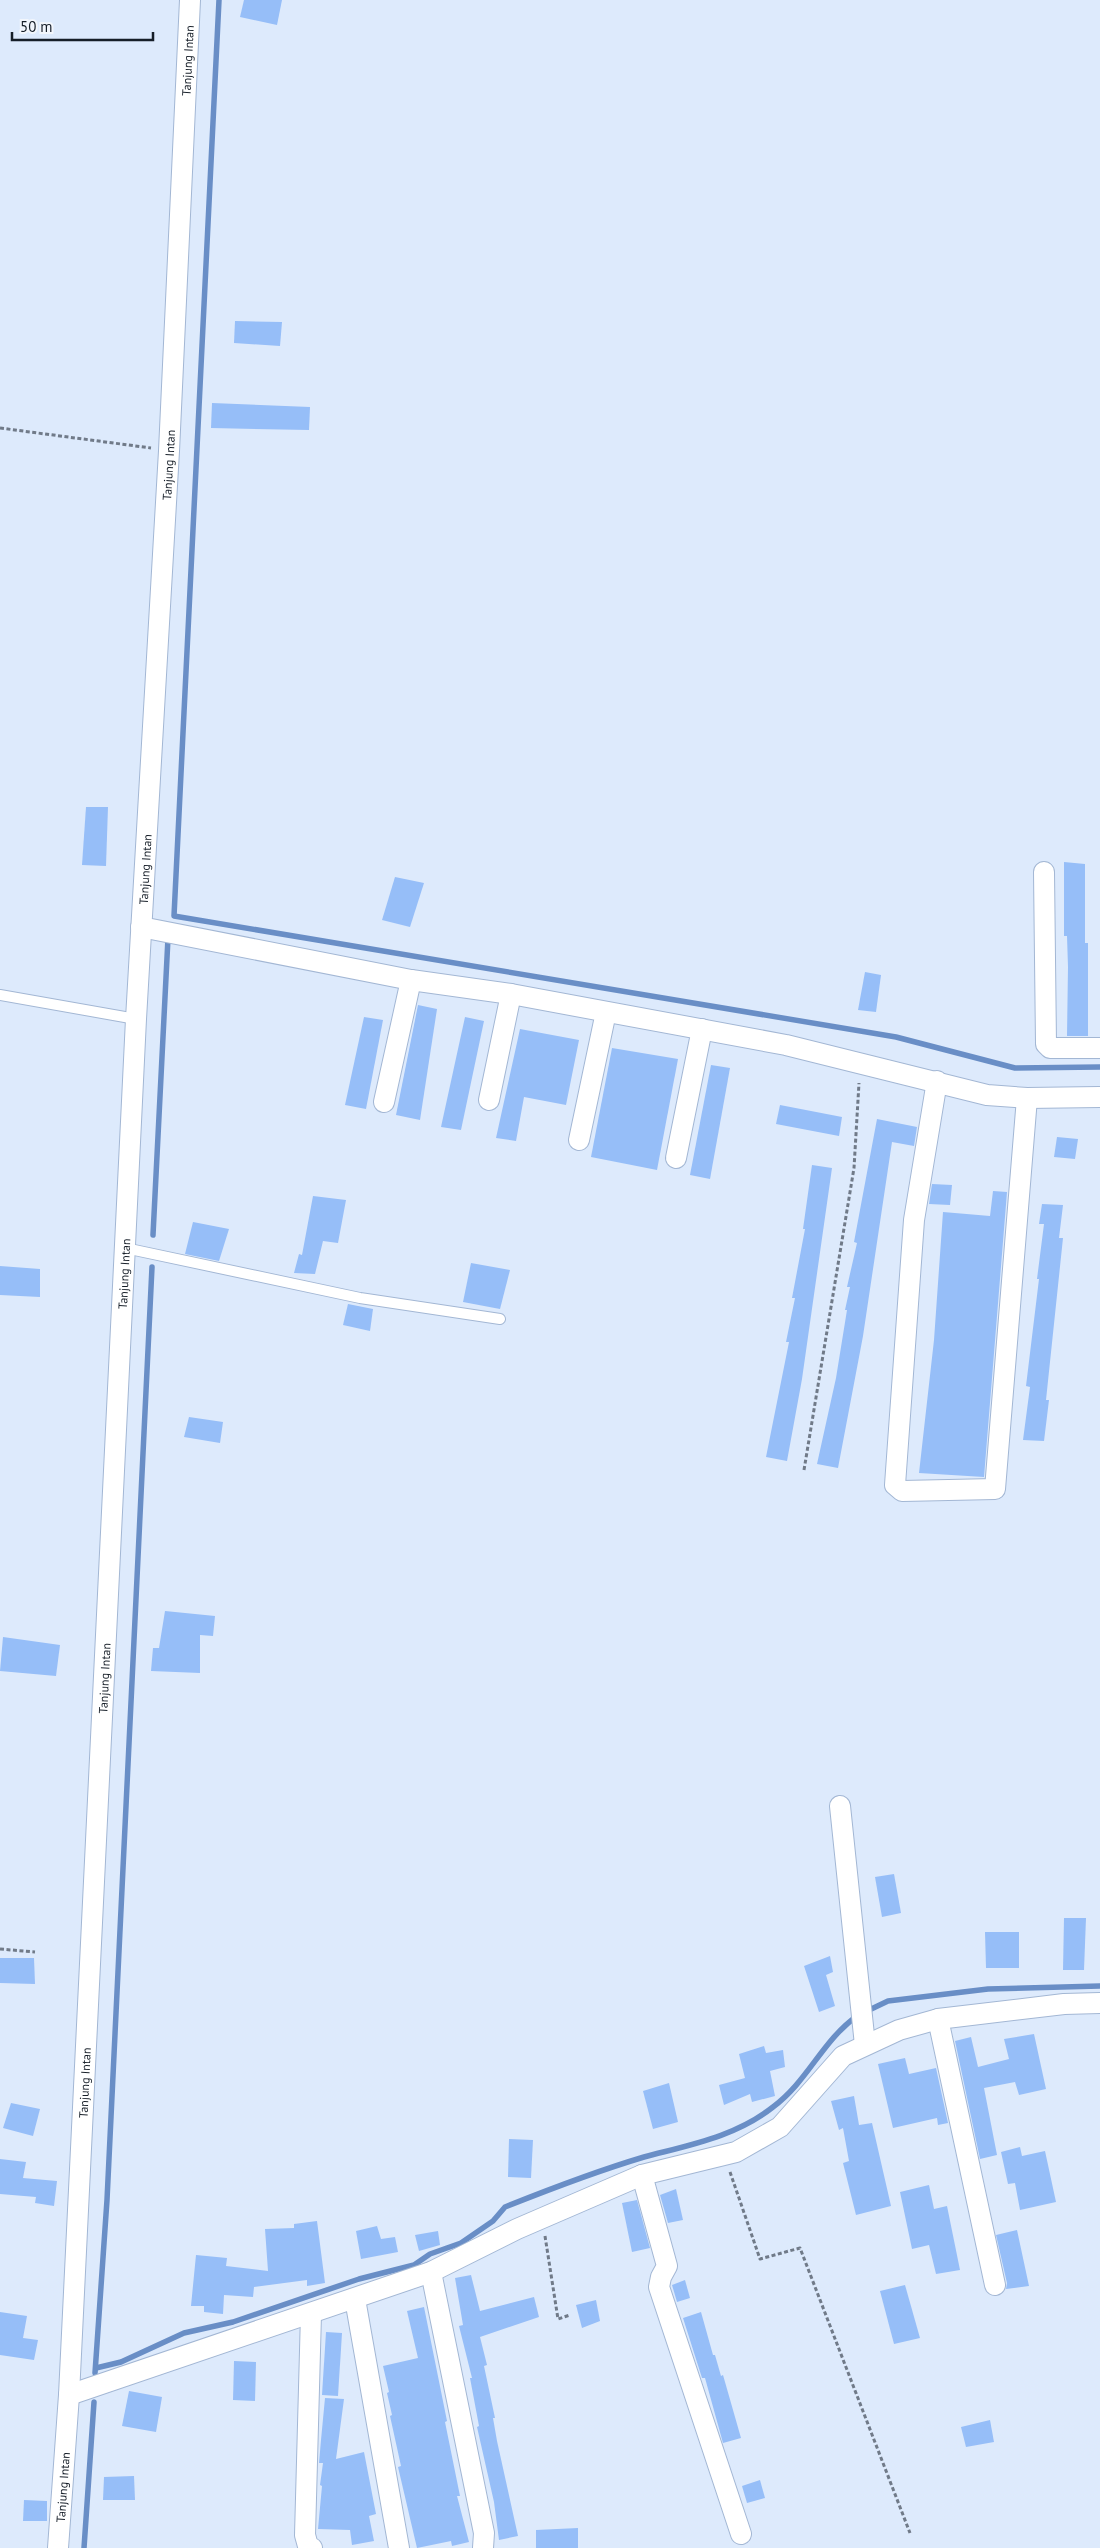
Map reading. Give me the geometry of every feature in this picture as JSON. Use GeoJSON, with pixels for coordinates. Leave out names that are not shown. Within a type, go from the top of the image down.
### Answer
{"type":"FeatureCollection","features":[{"type":"Feature","properties":{"kind":"street","name":"Tanjung Intan"},"geometry":{"type":"LineString","coordinates":[[58,2548],[68,2395],[136,1019],[169,451],[190,0]]}},
{"type":"Feature","properties":{"kind":"street"},"geometry":{"type":"LineString","coordinates":[[1044,872],[1046,1044],[1050,1048],[1100,1048]]}},
{"type":"Feature","properties":{"kind":"street"},"geometry":{"type":"LineString","coordinates":[[141,926],[411,980],[511,994],[786,1045],[937,1081],[987,1095],[1027,1098],[1100,1097]]}},
{"type":"Feature","properties":{"kind":"street"},"geometry":{"type":"LineString","coordinates":[[384,1102],[411,980]]}},
{"type":"Feature","properties":{"kind":"street"},"geometry":{"type":"LineString","coordinates":[[489,1100],[511,994]]}},
{"type":"Feature","properties":{"kind":"street"},"geometry":{"type":"LineString","coordinates":[[579,1140],[606,1012]]}},
{"type":"Feature","properties":{"kind":"street"},"geometry":{"type":"LineString","coordinates":[[676,1158],[702,1029]]}},
{"type":"Feature","properties":{"kind":"street"},"geometry":{"type":"LineString","coordinates":[[937,1081],[914,1220],[895,1485],[902,1491],[995,1489],[1027,1098]]}},
{"type":"Feature","properties":{"kind":"street"},"geometry":{"type":"LineString","coordinates":[[840,1806],[865,2045]]}},
{"type":"Feature","properties":{"kind":"street"},"geometry":{"type":"LineString","coordinates":[[68,2395],[430,2272],[542,2218],[642,2175],[736,2152],[780,2128],[843,2056],[899,2030],[938,2019],[1064,2004],[1100,2003]]}},
{"type":"Feature","properties":{"kind":"street"},"geometry":{"type":"LineString","coordinates":[[938,2019],[995,2285]]}},
{"type":"Feature","properties":{"kind":"street"},"geometry":{"type":"LineString","coordinates":[[642,2175],[667,2266],[661,2277],[659,2287],[741,2534]]}},
{"type":"Feature","properties":{"kind":"street"},"geometry":{"type":"LineString","coordinates":[[430,2272],[484,2533],[483,2548]]}},
{"type":"Feature","properties":{"kind":"street"},"geometry":{"type":"LineString","coordinates":[[354,2299],[399,2548]]}},
{"type":"Feature","properties":{"kind":"street"},"geometry":{"type":"LineString","coordinates":[[311,2314],[305,2535],[308,2546],[312,2548]]}},
{"type":"Feature","properties":{"kind":"lane"},"geometry":{"type":"LineString","coordinates":[[0,994],[136,1019]]}},
{"type":"Feature","properties":{"kind":"lane"},"geometry":{"type":"LineString","coordinates":[[125,1248],[360,1298],[500,1319]]}},
{"type":"Feature","properties":{"kind":"path"},"geometry":{"type":"LineString","coordinates":[[0,428],[169,451]]}},
{"type":"Feature","properties":{"kind":"path"},"geometry":{"type":"LineString","coordinates":[[804,1470],[854,1168],[860,1063]]}},
{"type":"Feature","properties":{"kind":"path"},"geometry":{"type":"LineString","coordinates":[[0,1949],[35,1952]]}},
{"type":"Feature","properties":{"kind":"path"},"geometry":{"type":"LineString","coordinates":[[724,2155],[760,2259],[800,2248],[910,2533]]}},
{"type":"Feature","properties":{"kind":"path"},"geometry":{"type":"LineString","coordinates":[[542,2218],[558,2319],[570,2315]]}},
{"type":"Feature","properties":{"kind":"building"},"geometry":{"type":"Polygon","coordinates":[[[244,0],[282,0],[277,25],[240,17],[244,0]]]}},
{"type":"Feature","properties":{"kind":"building"},"geometry":{"type":"Polygon","coordinates":[[[235,321],[282,322],[280,346],[234,343],[235,321]]]}},
{"type":"Feature","properties":{"kind":"building"},"geometry":{"type":"Polygon","coordinates":[[[212,403],[310,407],[309,430],[211,428],[212,403]]]}},
{"type":"Feature","properties":{"kind":"building"},"geometry":{"type":"Polygon","coordinates":[[[86,807],[108,807],[106,866],[82,865],[86,807]]]}},
{"type":"Feature","properties":{"kind":"building"},"geometry":{"type":"Polygon","coordinates":[[[1064,862],[1085,864],[1085,943],[1088,943],[1088,1036],[1067,1036],[1068,967],[1067,936],[1064,936],[1064,862]]]}},
{"type":"Feature","properties":{"kind":"building"},"geometry":{"type":"Polygon","coordinates":[[[395,877],[424,883],[410,927],[382,920],[395,877]]]}},
{"type":"Feature","properties":{"kind":"building"},"geometry":{"type":"Polygon","coordinates":[[[865,972],[881,975],[876,1012],[858,1010],[865,972]]]}},
{"type":"Feature","properties":{"kind":"building"},"geometry":{"type":"Polygon","coordinates":[[[418,1005],[437,1009],[420,1120],[396,1115],[418,1005]]]}},
{"type":"Feature","properties":{"kind":"building"},"geometry":{"type":"Polygon","coordinates":[[[364,1017],[383,1020],[366,1109],[345,1105],[364,1017]]]}},
{"type":"Feature","properties":{"kind":"building"},"geometry":{"type":"Polygon","coordinates":[[[465,1017],[484,1021],[461,1130],[441,1127],[465,1017]]]}},
{"type":"Feature","properties":{"kind":"building"},"geometry":{"type":"Polygon","coordinates":[[[520,1029],[579,1040],[566,1105],[524,1097],[516,1141],[496,1138],[520,1029]]]}},
{"type":"Feature","properties":{"kind":"building"},"geometry":{"type":"Polygon","coordinates":[[[612,1048],[678,1059],[657,1170],[591,1157],[612,1048]]]}},
{"type":"Feature","properties":{"kind":"building"},"geometry":{"type":"Polygon","coordinates":[[[711,1065],[730,1068],[710,1179],[690,1175],[711,1065]]]}},
{"type":"Feature","properties":{"kind":"building"},"geometry":{"type":"Polygon","coordinates":[[[780,1105],[842,1117],[839,1136],[776,1124],[780,1105]]]}},
{"type":"Feature","properties":{"kind":"building"},"geometry":{"type":"Polygon","coordinates":[[[877,1119],[917,1127],[914,1146],[892,1142],[863,1336],[838,1468],[817,1464],[836,1378],[850,1287],[847,1287],[857,1243],[854,1242],[877,1119]]]}},
{"type":"Feature","properties":{"kind":"building"},"geometry":{"type":"Polygon","coordinates":[[[1057,1137],[1078,1139],[1075,1159],[1054,1157],[1057,1137]]]}},
{"type":"Feature","properties":{"kind":"building"},"geometry":{"type":"Polygon","coordinates":[[[812,1165],[832,1168],[802,1379],[787,1461],[766,1457],[789,1342],[786,1342],[795,1298],[792,1298],[805,1229],[803,1229],[812,1165]]]}},
{"type":"Feature","properties":{"kind":"building"},"geometry":{"type":"Polygon","coordinates":[[[932,1184],[952,1185],[950,1205],[929,1204],[932,1184]]]}},
{"type":"Feature","properties":{"kind":"building"},"geometry":{"type":"Polygon","coordinates":[[[993,1191],[1007,1192],[984,1477],[919,1473],[934,1340],[943,1212],[990,1216],[993,1191]]]}},
{"type":"Feature","properties":{"kind":"building"},"geometry":{"type":"Polygon","coordinates":[[[313,1196],[346,1200],[338,1243],[323,1241],[315,1274],[294,1273],[299,1254],[302,1255],[313,1196]]]}},
{"type":"Feature","properties":{"kind":"building"},"geometry":{"type":"Polygon","coordinates":[[[1042,1204],[1063,1205],[1059,1238],[1063,1238],[1046,1400],[1049,1400],[1044,1441],[1023,1440],[1030,1387],[1026,1386],[1044,1224],[1039,1224],[1042,1204]]]}},
{"type":"Feature","properties":{"kind":"building"},"geometry":{"type":"Polygon","coordinates":[[[193,1222],[229,1229],[219,1261],[185,1254],[193,1222]]]}},
{"type":"Feature","properties":{"kind":"building"},"geometry":{"type":"Polygon","coordinates":[[[471,1263],[510,1270],[500,1309],[463,1302],[471,1263]]]}},
{"type":"Feature","properties":{"kind":"building"},"geometry":{"type":"Polygon","coordinates":[[[0,1266],[40,1269],[40,1297],[0,1295],[0,1266]]]}},
{"type":"Feature","properties":{"kind":"building"},"geometry":{"type":"Polygon","coordinates":[[[348,1304],[373,1309],[370,1331],[343,1325],[348,1304]]]}},
{"type":"Feature","properties":{"kind":"building"},"geometry":{"type":"Polygon","coordinates":[[[189,1417],[223,1422],[220,1443],[184,1437],[189,1417]]]}},
{"type":"Feature","properties":{"kind":"building"},"geometry":{"type":"Polygon","coordinates":[[[165,1611],[215,1616],[213,1636],[200,1635],[200,1673],[151,1671],[153,1648],[159,1648],[165,1611]]]}},
{"type":"Feature","properties":{"kind":"building"},"geometry":{"type":"Polygon","coordinates":[[[3,1637],[60,1645],[56,1676],[0,1671],[3,1637]]]}},
{"type":"Feature","properties":{"kind":"building"},"geometry":{"type":"Polygon","coordinates":[[[894,1874],[901,1913],[882,1917],[875,1877],[894,1874]]]}},
{"type":"Feature","properties":{"kind":"building"},"geometry":{"type":"Polygon","coordinates":[[[1064,1918],[1086,1918],[1084,1970],[1063,1970],[1064,1918]]]}},
{"type":"Feature","properties":{"kind":"building"},"geometry":{"type":"Polygon","coordinates":[[[985,1932],[1019,1932],[1019,1968],[986,1968],[985,1932]]]}},
{"type":"Feature","properties":{"kind":"building"},"geometry":{"type":"Polygon","coordinates":[[[830,1956],[833,1972],[826,1975],[835,2006],[819,2012],[804,1966],[830,1956]]]}},
{"type":"Feature","properties":{"kind":"building"},"geometry":{"type":"Polygon","coordinates":[[[0,1958],[34,1958],[35,1984],[0,1983],[0,1958]]]}},
{"type":"Feature","properties":{"kind":"building"},"geometry":{"type":"Polygon","coordinates":[[[1034,2034],[1046,2089],[1019,2095],[1015,2082],[984,2088],[997,2155],[980,2159],[955,2041],[971,2037],[978,2067],[1009,2059],[1004,2039],[1034,2034]]]}},
{"type":"Feature","properties":{"kind":"building"},"geometry":{"type":"Polygon","coordinates":[[[764,2046],[766,2053],[783,2050],[785,2067],[770,2071],[775,2096],[752,2102],[750,2094],[724,2105],[719,2085],[745,2078],[739,2054],[764,2046]]]}},
{"type":"Feature","properties":{"kind":"building"},"geometry":{"type":"Polygon","coordinates":[[[905,2058],[909,2074],[936,2068],[948,2123],[938,2125],[937,2118],[893,2128],[878,2064],[905,2058]]]}},
{"type":"Feature","properties":{"kind":"building"},"geometry":{"type":"Polygon","coordinates":[[[669,2083],[678,2122],[653,2129],[643,2091],[669,2083]]]}},
{"type":"Feature","properties":{"kind":"building"},"geometry":{"type":"Polygon","coordinates":[[[854,2096],[859,2125],[872,2123],[891,2206],[856,2215],[843,2163],[849,2161],[843,2128],[839,2130],[831,2101],[854,2096]]]}},
{"type":"Feature","properties":{"kind":"building"},"geometry":{"type":"Polygon","coordinates":[[[11,2103],[40,2109],[33,2136],[3,2128],[11,2103]]]}},
{"type":"Feature","properties":{"kind":"building"},"geometry":{"type":"Polygon","coordinates":[[[509,2139],[533,2140],[531,2178],[508,2177],[509,2139]]]}},
{"type":"Feature","properties":{"kind":"building"},"geometry":{"type":"Polygon","coordinates":[[[1020,2147],[1022,2156],[1045,2151],[1056,2202],[1020,2210],[1015,2183],[1008,2184],[1001,2152],[1020,2147]]]}},
{"type":"Feature","properties":{"kind":"building"},"geometry":{"type":"Polygon","coordinates":[[[0,2159],[26,2162],[23,2178],[57,2181],[54,2206],[35,2203],[36,2197],[0,2194],[0,2159]]]}},
{"type":"Feature","properties":{"kind":"building"},"geometry":{"type":"Polygon","coordinates":[[[929,2185],[934,2209],[947,2206],[960,2270],[936,2274],[929,2245],[912,2249],[900,2192],[929,2185]]]}},
{"type":"Feature","properties":{"kind":"building"},"geometry":{"type":"Polygon","coordinates":[[[676,2189],[683,2220],[668,2223],[660,2195],[676,2189]]]}},
{"type":"Feature","properties":{"kind":"building"},"geometry":{"type":"Polygon","coordinates":[[[637,2200],[650,2248],[632,2252],[622,2203],[637,2200]]]}},
{"type":"Feature","properties":{"kind":"building"},"geometry":{"type":"Polygon","coordinates":[[[317,2221],[325,2283],[307,2286],[307,2280],[254,2287],[253,2297],[224,2295],[223,2314],[204,2312],[204,2306],[191,2306],[196,2255],[227,2258],[226,2266],[268,2271],[265,2229],[294,2228],[294,2224],[317,2221]]]}},
{"type":"Feature","properties":{"kind":"building"},"geometry":{"type":"Polygon","coordinates":[[[377,2226],[381,2239],[395,2237],[398,2252],[361,2259],[356,2231],[377,2226]]]}},
{"type":"Feature","properties":{"kind":"building"},"geometry":{"type":"Polygon","coordinates":[[[1017,2230],[1029,2286],[1006,2289],[1007,2283],[996,2235],[1017,2230]]]}},
{"type":"Feature","properties":{"kind":"building"},"geometry":{"type":"Polygon","coordinates":[[[438,2231],[440,2245],[419,2251],[415,2235],[438,2231]]]}},
{"type":"Feature","properties":{"kind":"building"},"geometry":{"type":"Polygon","coordinates":[[[471,2275],[480,2311],[534,2297],[539,2317],[480,2337],[487,2365],[484,2366],[495,2418],[493,2418],[497,2441],[518,2536],[499,2540],[494,2502],[477,2427],[479,2426],[470,2378],[472,2378],[459,2326],[463,2325],[455,2278],[471,2275]]]}},
{"type":"Feature","properties":{"kind":"building"},"geometry":{"type":"Polygon","coordinates":[[[685,2280],[690,2298],[677,2302],[672,2285],[685,2280]]]}},
{"type":"Feature","properties":{"kind":"building"},"geometry":{"type":"Polygon","coordinates":[[[905,2285],[920,2338],[894,2344],[880,2291],[905,2285]]]}},
{"type":"Feature","properties":{"kind":"building"},"geometry":{"type":"Polygon","coordinates":[[[596,2300],[600,2321],[582,2328],[576,2305],[596,2300]]]}},
{"type":"Feature","properties":{"kind":"building"},"geometry":{"type":"Polygon","coordinates":[[[424,2307],[447,2421],[445,2422],[460,2496],[457,2496],[469,2542],[452,2546],[451,2541],[417,2548],[398,2467],[401,2466],[390,2416],[392,2415],[387,2393],[389,2392],[383,2366],[418,2358],[407,2311],[424,2307]]]}},
{"type":"Feature","properties":{"kind":"building"},"geometry":{"type":"Polygon","coordinates":[[[0,2312],[27,2316],[23,2338],[38,2340],[34,2360],[0,2355],[0,2312]]]}},
{"type":"Feature","properties":{"kind":"building"},"geometry":{"type":"Polygon","coordinates":[[[701,2312],[713,2355],[715,2355],[721,2376],[723,2375],[741,2438],[723,2443],[705,2378],[702,2378],[683,2318],[701,2312]]]}},
{"type":"Feature","properties":{"kind":"building"},"geometry":{"type":"Polygon","coordinates":[[[326,2332],[342,2333],[338,2396],[322,2395],[326,2332]]]}},
{"type":"Feature","properties":{"kind":"building"},"geometry":{"type":"Polygon","coordinates":[[[234,2361],[256,2362],[255,2401],[233,2400],[234,2361]]]}},
{"type":"Feature","properties":{"kind":"building"},"geometry":{"type":"Polygon","coordinates":[[[129,2391],[162,2397],[156,2432],[122,2426],[129,2391]]]}},
{"type":"Feature","properties":{"kind":"building"},"geometry":{"type":"Polygon","coordinates":[[[325,2398],[344,2399],[336,2459],[364,2452],[376,2514],[369,2516],[374,2541],[352,2545],[350,2530],[318,2529],[323,2463],[319,2463],[325,2398]]]}},
{"type":"Feature","properties":{"kind":"building"},"geometry":{"type":"Polygon","coordinates":[[[990,2420],[994,2442],[966,2447],[961,2427],[990,2420]]]}},
{"type":"Feature","properties":{"kind":"building"},"geometry":{"type":"Polygon","coordinates":[[[134,2476],[135,2500],[103,2500],[104,2477],[134,2476]]]}},
{"type":"Feature","properties":{"kind":"building"},"geometry":{"type":"Polygon","coordinates":[[[760,2480],[765,2498],[747,2503],[742,2486],[760,2480]]]}},
{"type":"Feature","properties":{"kind":"building"},"geometry":{"type":"Polygon","coordinates":[[[24,2500],[47,2501],[47,2521],[23,2521],[24,2500]]]}},
{"type":"Feature","properties":{"kind":"building"},"geometry":{"type":"Polygon","coordinates":[[[578,2528],[578,2548],[536,2548],[536,2530],[578,2528]]]}},
{"type":"Feature","properties":{"kind":"waterway"},"geometry":{"type":"LineString","coordinates":[[219,0],[174,916],[896,1037],[1015,1068],[1100,1067]]}},
{"type":"Feature","properties":{"kind":"waterway"},"geometry":{"type":"LineString","coordinates":[[153,1235],[168,938]]}},
{"type":"Feature","properties":{"kind":"waterway"},"geometry":{"type":"LineString","coordinates":[[95,2373],[107,2200],[152,1267]]}},
{"type":"Feature","properties":{"kind":"waterway"},"geometry":{"type":"LineString","coordinates":[[865,2012],[888,2001],[988,1989],[1100,1986]]}},
{"type":"Feature","properties":{"kind":"waterway"},"geometry":{"type":"LineString","coordinates":[[96,2368],[121,2362],[184,2333],[233,2322],[359,2279],[414,2265],[430,2254],[461,2243],[493,2221],[505,2207],[609,2168],[711,2139],[743,2126],[785,2097],[834,2037],[857,2016]]}},
{"type":"Feature","properties":{"kind":"waterway"},"geometry":{"type":"LineString","coordinates":[[84,2548],[94,2402]]}}]}
